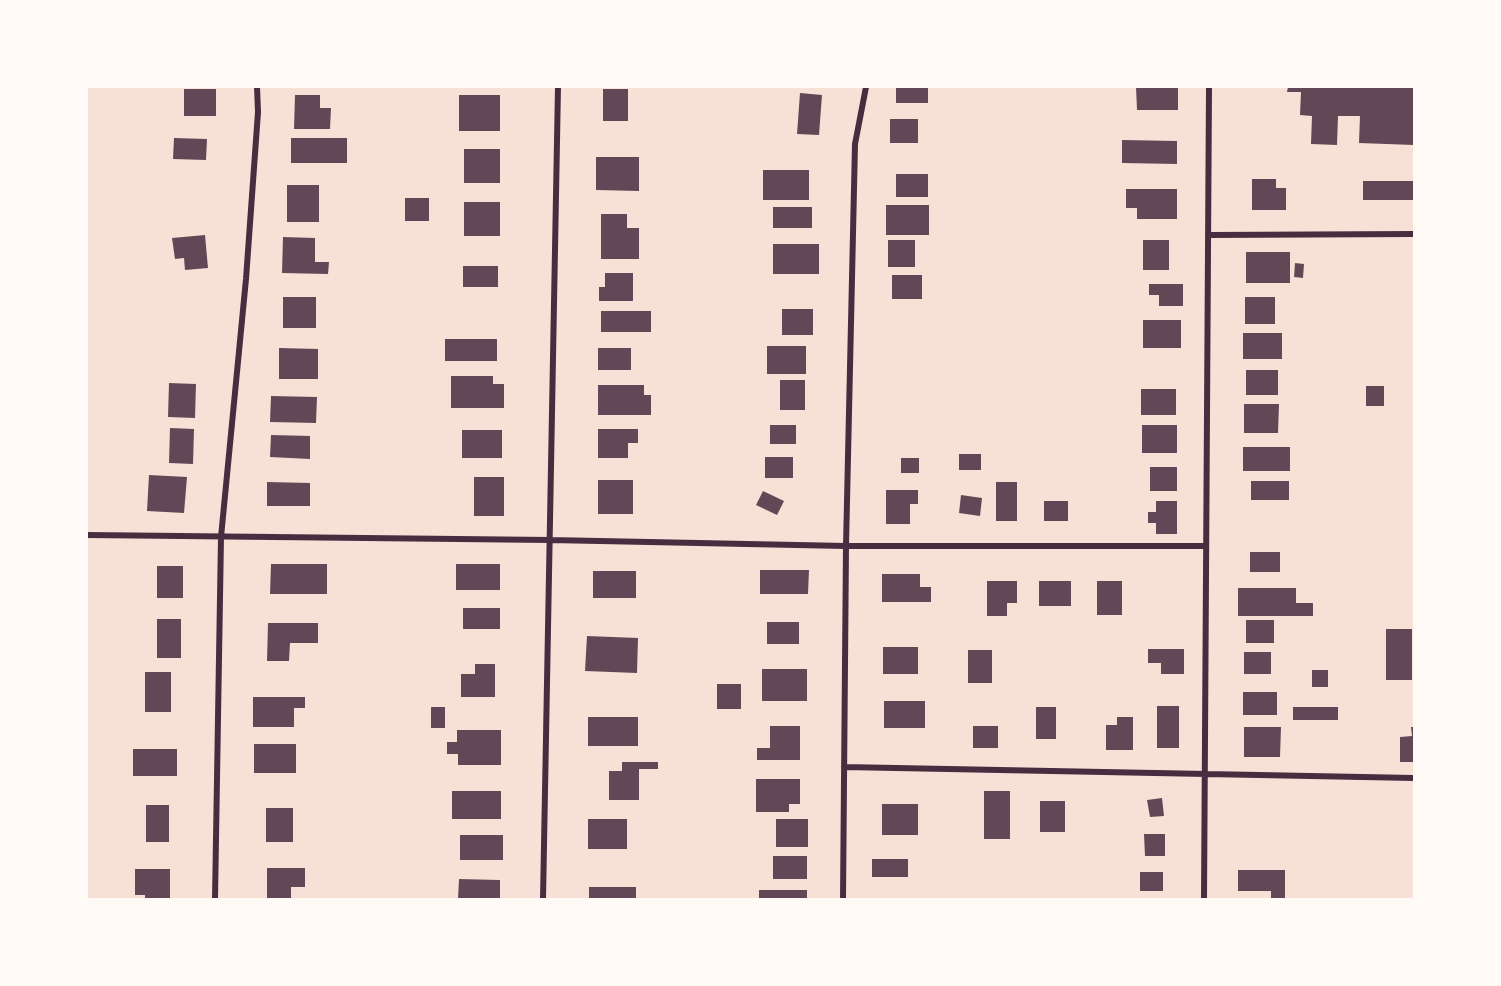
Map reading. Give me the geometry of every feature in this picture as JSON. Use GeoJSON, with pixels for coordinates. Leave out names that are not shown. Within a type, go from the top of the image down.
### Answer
{"type":"FeatureCollection","features":[{"type":"Feature","properties":{"kind":"street"},"geometry":{"type":"LineString","coordinates":[[215,899],[221,537],[246,279],[258,112],[257,87]]}},
{"type":"Feature","properties":{"kind":"street"},"geometry":{"type":"LineString","coordinates":[[543,899],[558,87]]}},
{"type":"Feature","properties":{"kind":"street"},"geometry":{"type":"LineString","coordinates":[[843,899],[846,546],[855,144],[866,87]]}},
{"type":"Feature","properties":{"kind":"street"},"geometry":{"type":"LineString","coordinates":[[1204,899],[1209,87]]}},
{"type":"Feature","properties":{"kind":"street"},"geometry":{"type":"LineString","coordinates":[[1208,235],[1414,234]]}},
{"type":"Feature","properties":{"kind":"street"},"geometry":{"type":"LineString","coordinates":[[87,536],[550,540],[846,546],[1206,546]]}},
{"type":"Feature","properties":{"kind":"street"},"geometry":{"type":"LineString","coordinates":[[844,766],[1414,778]]}},
{"type":"Feature","properties":{"kind":"building"},"geometry":{"type":"Polygon","coordinates":[[[896,87],[928,87],[928,103],[896,103],[896,87]]]}},
{"type":"Feature","properties":{"kind":"building"},"geometry":{"type":"Polygon","coordinates":[[[1136,87],[1178,87],[1178,110],[1137,110],[1136,87]]]}},
{"type":"Feature","properties":{"kind":"building"},"geometry":{"type":"Polygon","coordinates":[[[1288,87],[1414,87],[1414,145],[1359,143],[1360,116],[1338,116],[1337,145],[1311,144],[1312,116],[1300,115],[1301,92],[1287,92],[1288,87]]]}},
{"type":"Feature","properties":{"kind":"building"},"geometry":{"type":"Polygon","coordinates":[[[184,89],[216,89],[216,116],[184,116],[184,89]]]}},
{"type":"Feature","properties":{"kind":"building"},"geometry":{"type":"Polygon","coordinates":[[[603,89],[628,89],[628,121],[603,121],[603,89]]]}},
{"type":"Feature","properties":{"kind":"building"},"geometry":{"type":"Polygon","coordinates":[[[800,93],[822,95],[819,135],[797,134],[800,93]]]}},
{"type":"Feature","properties":{"kind":"building"},"geometry":{"type":"Polygon","coordinates":[[[295,95],[320,95],[320,108],[331,108],[330,129],[294,129],[295,95]]]}},
{"type":"Feature","properties":{"kind":"building"},"geometry":{"type":"Polygon","coordinates":[[[459,95],[500,95],[500,131],[459,131],[459,95]]]}},
{"type":"Feature","properties":{"kind":"building"},"geometry":{"type":"Polygon","coordinates":[[[890,119],[918,119],[918,143],[890,143],[890,119]]]}},
{"type":"Feature","properties":{"kind":"building"},"geometry":{"type":"Polygon","coordinates":[[[174,138],[207,139],[206,160],[173,159],[174,138]]]}},
{"type":"Feature","properties":{"kind":"building"},"geometry":{"type":"Polygon","coordinates":[[[291,138],[347,138],[347,163],[291,163],[291,138]]]}},
{"type":"Feature","properties":{"kind":"building"},"geometry":{"type":"Polygon","coordinates":[[[1122,140],[1177,141],[1177,164],[1122,163],[1122,140]]]}},
{"type":"Feature","properties":{"kind":"building"},"geometry":{"type":"Polygon","coordinates":[[[464,149],[500,149],[500,183],[464,183],[464,149]]]}},
{"type":"Feature","properties":{"kind":"building"},"geometry":{"type":"Polygon","coordinates":[[[596,157],[639,157],[639,191],[596,190],[596,157]]]}},
{"type":"Feature","properties":{"kind":"building"},"geometry":{"type":"Polygon","coordinates":[[[763,170],[809,170],[809,200],[763,200],[763,170]]]}},
{"type":"Feature","properties":{"kind":"building"},"geometry":{"type":"Polygon","coordinates":[[[896,174],[928,174],[928,197],[896,197],[896,174]]]}},
{"type":"Feature","properties":{"kind":"building"},"geometry":{"type":"Polygon","coordinates":[[[1252,179],[1276,179],[1276,188],[1286,188],[1286,210],[1252,210],[1252,179]]]}},
{"type":"Feature","properties":{"kind":"building"},"geometry":{"type":"Polygon","coordinates":[[[1363,181],[1414,181],[1414,200],[1363,200],[1363,181]]]}},
{"type":"Feature","properties":{"kind":"building"},"geometry":{"type":"Polygon","coordinates":[[[287,185],[319,185],[319,222],[287,222],[287,185]]]}},
{"type":"Feature","properties":{"kind":"building"},"geometry":{"type":"Polygon","coordinates":[[[1126,189],[1177,189],[1177,219],[1137,219],[1137,208],[1126,208],[1126,189]]]}},
{"type":"Feature","properties":{"kind":"building"},"geometry":{"type":"Polygon","coordinates":[[[405,198],[429,198],[429,221],[405,221],[405,198]]]}},
{"type":"Feature","properties":{"kind":"building"},"geometry":{"type":"Polygon","coordinates":[[[464,202],[500,202],[500,236],[464,236],[464,202]]]}},
{"type":"Feature","properties":{"kind":"building"},"geometry":{"type":"Polygon","coordinates":[[[886,205],[929,205],[929,235],[886,235],[886,205]]]}},
{"type":"Feature","properties":{"kind":"building"},"geometry":{"type":"Polygon","coordinates":[[[773,207],[812,207],[812,228],[773,228],[773,207]]]}},
{"type":"Feature","properties":{"kind":"building"},"geometry":{"type":"Polygon","coordinates":[[[601,214],[627,214],[627,228],[639,228],[639,259],[601,259],[601,214]]]}},
{"type":"Feature","properties":{"kind":"building"},"geometry":{"type":"Polygon","coordinates":[[[205,235],[208,268],[185,270],[184,258],[175,259],[172,238],[205,235]]]}},
{"type":"Feature","properties":{"kind":"building"},"geometry":{"type":"Polygon","coordinates":[[[283,237],[315,238],[315,262],[329,262],[328,274],[282,273],[283,237]]]}},
{"type":"Feature","properties":{"kind":"building"},"geometry":{"type":"Polygon","coordinates":[[[888,240],[915,240],[915,267],[888,267],[888,240]]]}},
{"type":"Feature","properties":{"kind":"building"},"geometry":{"type":"Polygon","coordinates":[[[1143,240],[1169,240],[1169,270],[1143,270],[1143,240]]]}},
{"type":"Feature","properties":{"kind":"building"},"geometry":{"type":"Polygon","coordinates":[[[773,244],[819,244],[819,274],[773,274],[773,244]]]}},
{"type":"Feature","properties":{"kind":"building"},"geometry":{"type":"Polygon","coordinates":[[[1246,252],[1290,252],[1290,283],[1246,283],[1246,252]]]}},
{"type":"Feature","properties":{"kind":"building"},"geometry":{"type":"Polygon","coordinates":[[[1295,263],[1304,264],[1303,278],[1294,277],[1295,263]]]}},
{"type":"Feature","properties":{"kind":"building"},"geometry":{"type":"Polygon","coordinates":[[[463,266],[498,266],[498,287],[463,287],[463,266]]]}},
{"type":"Feature","properties":{"kind":"building"},"geometry":{"type":"Polygon","coordinates":[[[605,273],[633,273],[633,301],[599,301],[599,287],[605,287],[605,273]]]}},
{"type":"Feature","properties":{"kind":"building"},"geometry":{"type":"Polygon","coordinates":[[[892,275],[922,275],[922,299],[892,299],[892,275]]]}},
{"type":"Feature","properties":{"kind":"building"},"geometry":{"type":"Polygon","coordinates":[[[1149,284],[1183,284],[1183,306],[1159,306],[1159,295],[1149,295],[1149,284]]]}},
{"type":"Feature","properties":{"kind":"building"},"geometry":{"type":"Polygon","coordinates":[[[283,297],[316,297],[316,328],[283,328],[283,297]]]}},
{"type":"Feature","properties":{"kind":"building"},"geometry":{"type":"Polygon","coordinates":[[[1245,297],[1275,297],[1275,324],[1245,324],[1245,297]]]}},
{"type":"Feature","properties":{"kind":"building"},"geometry":{"type":"Polygon","coordinates":[[[782,309],[813,309],[813,335],[782,335],[782,309]]]}},
{"type":"Feature","properties":{"kind":"building"},"geometry":{"type":"Polygon","coordinates":[[[601,311],[651,311],[651,332],[601,332],[601,311]]]}},
{"type":"Feature","properties":{"kind":"building"},"geometry":{"type":"Polygon","coordinates":[[[1143,320],[1181,320],[1181,348],[1143,348],[1143,320]]]}},
{"type":"Feature","properties":{"kind":"building"},"geometry":{"type":"Polygon","coordinates":[[[1243,333],[1282,333],[1282,359],[1243,359],[1243,333]]]}},
{"type":"Feature","properties":{"kind":"building"},"geometry":{"type":"Polygon","coordinates":[[[445,339],[497,339],[497,361],[445,361],[445,339]]]}},
{"type":"Feature","properties":{"kind":"building"},"geometry":{"type":"Polygon","coordinates":[[[767,346],[806,346],[806,374],[767,374],[767,346]]]}},
{"type":"Feature","properties":{"kind":"building"},"geometry":{"type":"Polygon","coordinates":[[[279,348],[318,349],[318,379],[279,379],[279,348]]]}},
{"type":"Feature","properties":{"kind":"building"},"geometry":{"type":"Polygon","coordinates":[[[598,348],[631,348],[631,370],[598,370],[598,348]]]}},
{"type":"Feature","properties":{"kind":"building"},"geometry":{"type":"Polygon","coordinates":[[[1246,370],[1278,370],[1278,395],[1246,395],[1246,370]]]}},
{"type":"Feature","properties":{"kind":"building"},"geometry":{"type":"Polygon","coordinates":[[[451,376],[493,376],[493,384],[504,384],[504,408],[451,408],[451,376]]]}},
{"type":"Feature","properties":{"kind":"building"},"geometry":{"type":"Polygon","coordinates":[[[780,380],[805,380],[805,410],[780,410],[780,380]]]}},
{"type":"Feature","properties":{"kind":"building"},"geometry":{"type":"Polygon","coordinates":[[[169,383],[196,384],[195,418],[168,417],[169,383]]]}},
{"type":"Feature","properties":{"kind":"building"},"geometry":{"type":"Polygon","coordinates":[[[598,385],[644,385],[644,395],[651,395],[651,415],[598,415],[598,385]]]}},
{"type":"Feature","properties":{"kind":"building"},"geometry":{"type":"Polygon","coordinates":[[[1366,386],[1384,386],[1384,406],[1366,406],[1366,386]]]}},
{"type":"Feature","properties":{"kind":"building"},"geometry":{"type":"Polygon","coordinates":[[[1141,389],[1176,389],[1176,415],[1141,415],[1141,389]]]}},
{"type":"Feature","properties":{"kind":"building"},"geometry":{"type":"Polygon","coordinates":[[[271,396],[317,397],[316,423],[270,422],[271,396]]]}},
{"type":"Feature","properties":{"kind":"building"},"geometry":{"type":"Polygon","coordinates":[[[1244,404],[1279,404],[1278,433],[1244,433],[1244,404]]]}},
{"type":"Feature","properties":{"kind":"building"},"geometry":{"type":"Polygon","coordinates":[[[770,425],[796,425],[796,444],[770,444],[770,425]]]}},
{"type":"Feature","properties":{"kind":"building"},"geometry":{"type":"Polygon","coordinates":[[[1142,425],[1177,425],[1177,453],[1142,453],[1142,425]]]}},
{"type":"Feature","properties":{"kind":"building"},"geometry":{"type":"Polygon","coordinates":[[[170,428],[194,429],[193,464],[169,463],[170,428]]]}},
{"type":"Feature","properties":{"kind":"building"},"geometry":{"type":"Polygon","coordinates":[[[598,429],[638,429],[638,443],[628,443],[628,458],[598,458],[598,429]]]}},
{"type":"Feature","properties":{"kind":"building"},"geometry":{"type":"Polygon","coordinates":[[[462,430],[502,430],[502,458],[462,458],[462,430]]]}},
{"type":"Feature","properties":{"kind":"building"},"geometry":{"type":"Polygon","coordinates":[[[271,435],[310,436],[310,459],[270,457],[271,435]]]}},
{"type":"Feature","properties":{"kind":"building"},"geometry":{"type":"Polygon","coordinates":[[[1243,447],[1290,447],[1290,471],[1243,471],[1243,447]]]}},
{"type":"Feature","properties":{"kind":"building"},"geometry":{"type":"Polygon","coordinates":[[[959,454],[981,454],[981,470],[959,470],[959,454]]]}},
{"type":"Feature","properties":{"kind":"building"},"geometry":{"type":"Polygon","coordinates":[[[765,457],[793,457],[793,478],[765,478],[765,457]]]}},
{"type":"Feature","properties":{"kind":"building"},"geometry":{"type":"Polygon","coordinates":[[[901,458],[919,458],[919,473],[901,473],[901,458]]]}},
{"type":"Feature","properties":{"kind":"building"},"geometry":{"type":"Polygon","coordinates":[[[1150,467],[1177,467],[1177,491],[1150,491],[1150,467]]]}},
{"type":"Feature","properties":{"kind":"building"},"geometry":{"type":"Polygon","coordinates":[[[149,475],[187,477],[184,513],[147,511],[149,475]]]}},
{"type":"Feature","properties":{"kind":"building"},"geometry":{"type":"Polygon","coordinates":[[[474,477],[504,477],[504,516],[474,516],[474,477]]]}},
{"type":"Feature","properties":{"kind":"building"},"geometry":{"type":"Polygon","coordinates":[[[598,480],[633,480],[633,514],[598,514],[598,480]]]}},
{"type":"Feature","properties":{"kind":"building"},"geometry":{"type":"Polygon","coordinates":[[[1251,481],[1289,481],[1289,500],[1251,500],[1251,481]]]}},
{"type":"Feature","properties":{"kind":"building"},"geometry":{"type":"Polygon","coordinates":[[[267,482],[310,483],[310,506],[267,506],[267,482]]]}},
{"type":"Feature","properties":{"kind":"building"},"geometry":{"type":"Polygon","coordinates":[[[996,482],[1017,482],[1017,521],[996,521],[996,482]]]}},
{"type":"Feature","properties":{"kind":"building"},"geometry":{"type":"Polygon","coordinates":[[[886,490],[918,490],[918,504],[910,504],[910,524],[886,524],[886,490]]]}},
{"type":"Feature","properties":{"kind":"building"},"geometry":{"type":"Polygon","coordinates":[[[763,491],[784,501],[777,515],[756,505],[763,491]]]}},
{"type":"Feature","properties":{"kind":"building"},"geometry":{"type":"Polygon","coordinates":[[[961,495],[982,498],[980,516],[959,513],[961,495]]]}},
{"type":"Feature","properties":{"kind":"building"},"geometry":{"type":"Polygon","coordinates":[[[1044,501],[1068,501],[1068,521],[1044,521],[1044,501]]]}},
{"type":"Feature","properties":{"kind":"building"},"geometry":{"type":"Polygon","coordinates":[[[1156,501],[1177,501],[1177,534],[1156,534],[1156,523],[1148,523],[1148,512],[1156,512],[1156,501]]]}},
{"type":"Feature","properties":{"kind":"building"},"geometry":{"type":"Polygon","coordinates":[[[1250,552],[1280,552],[1280,572],[1250,572],[1250,552]]]}},
{"type":"Feature","properties":{"kind":"building"},"geometry":{"type":"Polygon","coordinates":[[[271,564],[327,564],[327,594],[270,594],[271,564]]]}},
{"type":"Feature","properties":{"kind":"building"},"geometry":{"type":"Polygon","coordinates":[[[456,564],[500,564],[500,590],[456,590],[456,564]]]}},
{"type":"Feature","properties":{"kind":"building"},"geometry":{"type":"Polygon","coordinates":[[[157,566],[183,566],[183,598],[157,598],[157,566]]]}},
{"type":"Feature","properties":{"kind":"building"},"geometry":{"type":"Polygon","coordinates":[[[760,570],[809,570],[808,594],[760,594],[760,570]]]}},
{"type":"Feature","properties":{"kind":"building"},"geometry":{"type":"Polygon","coordinates":[[[593,571],[636,571],[636,598],[593,598],[593,571]]]}},
{"type":"Feature","properties":{"kind":"building"},"geometry":{"type":"Polygon","coordinates":[[[882,574],[920,574],[920,587],[931,587],[931,602],[882,602],[882,574]]]}},
{"type":"Feature","properties":{"kind":"building"},"geometry":{"type":"Polygon","coordinates":[[[987,581],[1017,581],[1017,603],[1007,603],[1007,616],[987,616],[987,581]]]}},
{"type":"Feature","properties":{"kind":"building"},"geometry":{"type":"Polygon","coordinates":[[[1039,581],[1071,581],[1071,606],[1039,606],[1039,581]]]}},
{"type":"Feature","properties":{"kind":"building"},"geometry":{"type":"Polygon","coordinates":[[[1097,581],[1122,581],[1122,615],[1097,615],[1097,581]]]}},
{"type":"Feature","properties":{"kind":"building"},"geometry":{"type":"Polygon","coordinates":[[[1238,588],[1296,588],[1296,603],[1313,603],[1313,616],[1238,616],[1238,588]]]}},
{"type":"Feature","properties":{"kind":"building"},"geometry":{"type":"Polygon","coordinates":[[[463,608],[500,608],[500,629],[463,629],[463,608]]]}},
{"type":"Feature","properties":{"kind":"building"},"geometry":{"type":"Polygon","coordinates":[[[157,619],[181,619],[181,658],[157,658],[157,619]]]}},
{"type":"Feature","properties":{"kind":"building"},"geometry":{"type":"Polygon","coordinates":[[[1246,620],[1274,620],[1274,643],[1246,643],[1246,620]]]}},
{"type":"Feature","properties":{"kind":"building"},"geometry":{"type":"Polygon","coordinates":[[[767,622],[799,622],[799,644],[767,644],[767,622]]]}},
{"type":"Feature","properties":{"kind":"building"},"geometry":{"type":"Polygon","coordinates":[[[268,623],[318,623],[318,643],[290,643],[289,661],[267,661],[268,623]]]}},
{"type":"Feature","properties":{"kind":"building"},"geometry":{"type":"Polygon","coordinates":[[[1386,629],[1412,629],[1412,680],[1386,680],[1386,629]]]}},
{"type":"Feature","properties":{"kind":"building"},"geometry":{"type":"Polygon","coordinates":[[[587,636],[638,638],[637,673],[585,671],[587,636]]]}},
{"type":"Feature","properties":{"kind":"building"},"geometry":{"type":"Polygon","coordinates":[[[883,647],[918,647],[918,674],[883,674],[883,647]]]}},
{"type":"Feature","properties":{"kind":"building"},"geometry":{"type":"Polygon","coordinates":[[[1148,649],[1184,649],[1184,674],[1161,674],[1161,663],[1148,663],[1148,649]]]}},
{"type":"Feature","properties":{"kind":"building"},"geometry":{"type":"Polygon","coordinates":[[[968,650],[992,650],[992,683],[968,683],[968,650]]]}},
{"type":"Feature","properties":{"kind":"building"},"geometry":{"type":"Polygon","coordinates":[[[1244,652],[1271,652],[1271,674],[1244,674],[1244,652]]]}},
{"type":"Feature","properties":{"kind":"building"},"geometry":{"type":"Polygon","coordinates":[[[475,664],[495,664],[495,697],[461,697],[461,674],[475,674],[475,664]]]}},
{"type":"Feature","properties":{"kind":"building"},"geometry":{"type":"Polygon","coordinates":[[[762,669],[807,669],[807,701],[762,701],[762,669]]]}},
{"type":"Feature","properties":{"kind":"building"},"geometry":{"type":"Polygon","coordinates":[[[1312,670],[1328,670],[1328,687],[1312,687],[1312,670]]]}},
{"type":"Feature","properties":{"kind":"building"},"geometry":{"type":"Polygon","coordinates":[[[145,672],[171,672],[171,712],[145,712],[145,672]]]}},
{"type":"Feature","properties":{"kind":"building"},"geometry":{"type":"Polygon","coordinates":[[[717,684],[741,684],[741,709],[717,709],[717,684]]]}},
{"type":"Feature","properties":{"kind":"building"},"geometry":{"type":"Polygon","coordinates":[[[1243,692],[1277,692],[1277,715],[1243,715],[1243,692]]]}},
{"type":"Feature","properties":{"kind":"building"},"geometry":{"type":"Polygon","coordinates":[[[253,697],[305,697],[305,708],[294,708],[294,727],[253,727],[253,697]]]}},
{"type":"Feature","properties":{"kind":"building"},"geometry":{"type":"Polygon","coordinates":[[[884,701],[925,701],[925,728],[884,728],[884,701]]]}},
{"type":"Feature","properties":{"kind":"building"},"geometry":{"type":"Polygon","coordinates":[[[1157,706],[1179,706],[1179,748],[1157,748],[1157,706]]]}},
{"type":"Feature","properties":{"kind":"building"},"geometry":{"type":"Polygon","coordinates":[[[431,707],[445,707],[445,728],[431,728],[431,707]]]}},
{"type":"Feature","properties":{"kind":"building"},"geometry":{"type":"Polygon","coordinates":[[[1036,707],[1056,707],[1056,739],[1036,739],[1036,707]]]}},
{"type":"Feature","properties":{"kind":"building"},"geometry":{"type":"Polygon","coordinates":[[[1293,707],[1338,707],[1338,720],[1293,720],[1293,707]]]}},
{"type":"Feature","properties":{"kind":"building"},"geometry":{"type":"Polygon","coordinates":[[[588,717],[638,717],[638,746],[588,746],[588,717]]]}},
{"type":"Feature","properties":{"kind":"building"},"geometry":{"type":"Polygon","coordinates":[[[1117,717],[1133,717],[1133,750],[1106,750],[1106,725],[1117,725],[1117,717]]]}},
{"type":"Feature","properties":{"kind":"building"},"geometry":{"type":"Polygon","coordinates":[[[770,726],[800,726],[800,760],[757,760],[757,748],[770,748],[770,726]]]}},
{"type":"Feature","properties":{"kind":"building"},"geometry":{"type":"Polygon","coordinates":[[[973,726],[998,726],[998,748],[973,748],[973,726]]]}},
{"type":"Feature","properties":{"kind":"building"},"geometry":{"type":"Polygon","coordinates":[[[1244,727],[1281,727],[1280,757],[1244,757],[1244,727]]]}},
{"type":"Feature","properties":{"kind":"building"},"geometry":{"type":"Polygon","coordinates":[[[1411,727],[1414,727],[1414,762],[1400,762],[1400,737],[1412,736],[1411,727]]]}},
{"type":"Feature","properties":{"kind":"building"},"geometry":{"type":"Polygon","coordinates":[[[457,730],[501,730],[501,765],[458,765],[458,754],[447,754],[447,742],[457,742],[457,730]]]}},
{"type":"Feature","properties":{"kind":"building"},"geometry":{"type":"Polygon","coordinates":[[[254,744],[296,744],[296,773],[254,773],[254,744]]]}},
{"type":"Feature","properties":{"kind":"building"},"geometry":{"type":"Polygon","coordinates":[[[133,749],[177,749],[177,776],[133,776],[133,749]]]}},
{"type":"Feature","properties":{"kind":"building"},"geometry":{"type":"Polygon","coordinates":[[[622,762],[658,762],[658,769],[639,769],[639,800],[609,800],[609,771],[622,771],[622,762]]]}},
{"type":"Feature","properties":{"kind":"building"},"geometry":{"type":"Polygon","coordinates":[[[756,779],[800,779],[800,804],[789,804],[789,812],[756,812],[756,779]]]}},
{"type":"Feature","properties":{"kind":"building"},"geometry":{"type":"Polygon","coordinates":[[[452,791],[501,791],[501,819],[452,819],[452,791]]]}},
{"type":"Feature","properties":{"kind":"building"},"geometry":{"type":"Polygon","coordinates":[[[984,791],[1010,791],[1010,839],[984,839],[984,791]]]}},
{"type":"Feature","properties":{"kind":"building"},"geometry":{"type":"Polygon","coordinates":[[[1162,798],[1164,816],[1150,817],[1147,800],[1162,798]]]}},
{"type":"Feature","properties":{"kind":"building"},"geometry":{"type":"Polygon","coordinates":[[[1040,801],[1065,801],[1065,832],[1040,832],[1040,801]]]}},
{"type":"Feature","properties":{"kind":"building"},"geometry":{"type":"Polygon","coordinates":[[[882,804],[918,804],[918,835],[882,835],[882,804]]]}},
{"type":"Feature","properties":{"kind":"building"},"geometry":{"type":"Polygon","coordinates":[[[146,805],[169,805],[169,842],[146,842],[146,805]]]}},
{"type":"Feature","properties":{"kind":"building"},"geometry":{"type":"Polygon","coordinates":[[[266,808],[293,808],[293,842],[266,842],[266,808]]]}},
{"type":"Feature","properties":{"kind":"building"},"geometry":{"type":"Polygon","coordinates":[[[588,819],[627,819],[627,849],[588,849],[588,819]]]}},
{"type":"Feature","properties":{"kind":"building"},"geometry":{"type":"Polygon","coordinates":[[[776,819],[808,819],[808,847],[776,847],[776,819]]]}},
{"type":"Feature","properties":{"kind":"building"},"geometry":{"type":"Polygon","coordinates":[[[1144,834],[1165,834],[1165,856],[1145,856],[1144,834]]]}},
{"type":"Feature","properties":{"kind":"building"},"geometry":{"type":"Polygon","coordinates":[[[460,835],[503,835],[503,860],[460,860],[460,835]]]}},
{"type":"Feature","properties":{"kind":"building"},"geometry":{"type":"Polygon","coordinates":[[[773,856],[807,856],[807,879],[773,879],[773,856]]]}},
{"type":"Feature","properties":{"kind":"building"},"geometry":{"type":"Polygon","coordinates":[[[872,859],[908,859],[908,877],[872,877],[872,859]]]}},
{"type":"Feature","properties":{"kind":"building"},"geometry":{"type":"Polygon","coordinates":[[[267,868],[305,868],[305,887],[291,887],[291,899],[267,899],[267,868]]]}},
{"type":"Feature","properties":{"kind":"building"},"geometry":{"type":"Polygon","coordinates":[[[135,869],[170,869],[170,899],[145,899],[145,895],[135,895],[135,869]]]}},
{"type":"Feature","properties":{"kind":"building"},"geometry":{"type":"Polygon","coordinates":[[[1238,870],[1285,870],[1285,899],[1271,899],[1271,891],[1238,891],[1238,870]]]}},
{"type":"Feature","properties":{"kind":"building"},"geometry":{"type":"Polygon","coordinates":[[[1140,872],[1163,872],[1163,891],[1140,891],[1140,872]]]}},
{"type":"Feature","properties":{"kind":"building"},"geometry":{"type":"Polygon","coordinates":[[[459,879],[500,880],[500,899],[458,899],[459,879]]]}},
{"type":"Feature","properties":{"kind":"building"},"geometry":{"type":"Polygon","coordinates":[[[589,887],[636,887],[636,899],[589,899],[589,887]]]}},
{"type":"Feature","properties":{"kind":"building"},"geometry":{"type":"Polygon","coordinates":[[[759,890],[807,890],[807,899],[759,899],[759,890]]]}}]}
